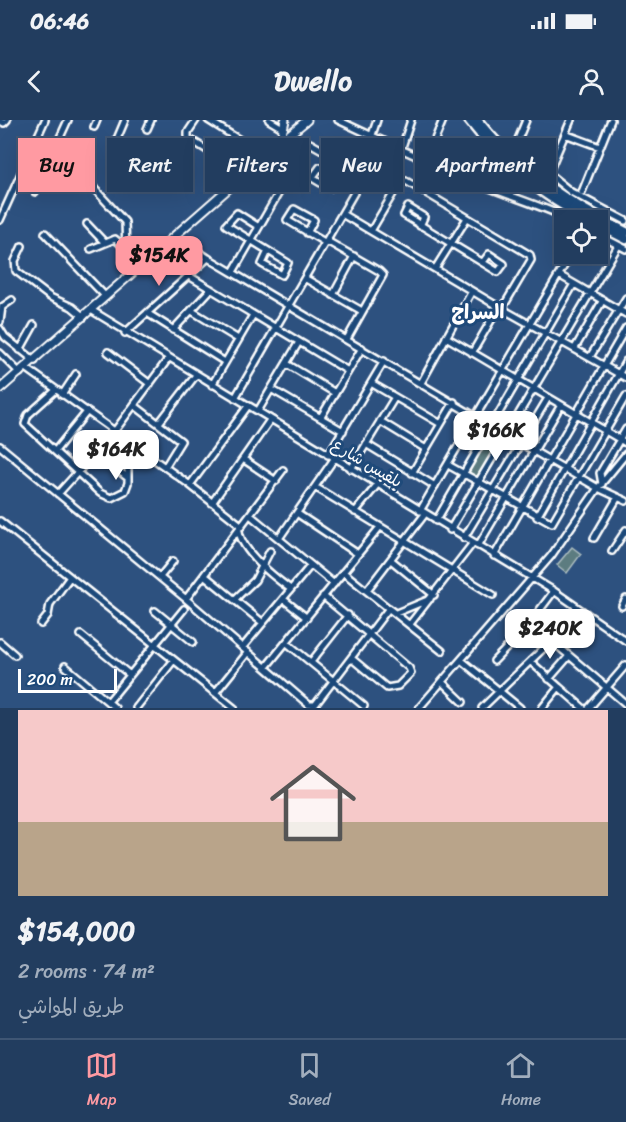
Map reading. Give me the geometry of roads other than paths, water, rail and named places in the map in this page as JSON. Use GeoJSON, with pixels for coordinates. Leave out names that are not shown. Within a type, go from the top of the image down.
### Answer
{"type":"FeatureCollection","features":[{"type":"Feature","properties":{"kind":"highway"},"geometry":{"type":"LineString","coordinates":[[469,120],[495,150],[530,181],[575,210]]}},
{"type":"Feature","properties":{"kind":"highway"},"geometry":{"type":"LineString","coordinates":[[477,120],[500,147],[534,177],[584,211],[626,232]]}},
{"type":"Feature","properties":{"kind":"highway"},"geometry":{"type":"LineString","coordinates":[[608,230],[626,239]]}},
{"type":"Feature","properties":{"kind":"main road"},"geometry":{"type":"LineString","coordinates":[[285,138],[308,120]]}},
{"type":"Feature","properties":{"kind":"main road"},"geometry":{"type":"LineString","coordinates":[[278,138],[285,123]]}},
{"type":"Feature","properties":{"kind":"main road"},"geometry":{"type":"LineString","coordinates":[[0,389],[225,192]]}},
{"type":"Feature","properties":{"kind":"street"},"geometry":{"type":"LineString","coordinates":[[0,121],[4,123],[8,120]]}},
{"type":"Feature","properties":{"kind":"street"},"geometry":{"type":"LineString","coordinates":[[0,220],[45,120]]}},
{"type":"Feature","properties":{"kind":"street"},"geometry":{"type":"LineString","coordinates":[[94,127],[97,120]]}},
{"type":"Feature","properties":{"kind":"street"},"geometry":{"type":"LineString","coordinates":[[117,138],[125,120]]}},
{"type":"Feature","properties":{"kind":"street"},"geometry":{"type":"LineString","coordinates":[[147,129],[151,120]]}},
{"type":"Feature","properties":{"kind":"street"},"geometry":{"type":"LineString","coordinates":[[196,120],[187,135],[205,149]]}},
{"type":"Feature","properties":{"kind":"street"},"geometry":{"type":"LineString","coordinates":[[208,120],[236,138]]}},
{"type":"Feature","properties":{"kind":"street"},"geometry":{"type":"LineString","coordinates":[[270,120],[285,123]]}},
{"type":"Feature","properties":{"kind":"street"},"geometry":{"type":"LineString","coordinates":[[372,135],[377,120]]}},
{"type":"Feature","properties":{"kind":"street"},"geometry":{"type":"LineString","coordinates":[[403,144],[411,120]]}},
{"type":"Feature","properties":{"kind":"street"},"geometry":{"type":"LineString","coordinates":[[436,138],[443,120]]}},
{"type":"Feature","properties":{"kind":"street"},"geometry":{"type":"LineString","coordinates":[[519,138],[526,120]]}},
{"type":"Feature","properties":{"kind":"street"},"geometry":{"type":"LineString","coordinates":[[556,155],[571,120]]}},
{"type":"Feature","properties":{"kind":"street"},"geometry":{"type":"LineString","coordinates":[[582,192],[611,120]]}},
{"type":"Feature","properties":{"kind":"street"},"geometry":{"type":"LineString","coordinates":[[58,138],[65,121]]}},
{"type":"Feature","properties":{"kind":"street"},"geometry":{"type":"LineString","coordinates":[[343,121],[378,138]]}},
{"type":"Feature","properties":{"kind":"street"},"geometry":{"type":"LineString","coordinates":[[565,134],[600,147]]}},
{"type":"Feature","properties":{"kind":"street"},"geometry":{"type":"LineString","coordinates":[[309,176],[312,178],[330,189],[338,179],[320,167],[312,178]]}},
{"type":"Feature","properties":{"kind":"street"},"geometry":{"type":"LineString","coordinates":[[371,231],[402,180],[531,256],[472,353]]}},
{"type":"Feature","properties":{"kind":"street"},"geometry":{"type":"LineString","coordinates":[[556,180],[571,192],[626,221]]}},
{"type":"Feature","properties":{"kind":"street"},"geometry":{"type":"LineString","coordinates":[[95,189],[121,217],[126,229],[126,250]]}},
{"type":"Feature","properties":{"kind":"street"},"geometry":{"type":"LineString","coordinates":[[233,272],[280,192]]}},
{"type":"Feature","properties":{"kind":"street"},"geometry":{"type":"LineString","coordinates":[[235,398],[356,192]]}},
{"type":"Feature","properties":{"kind":"street"},"geometry":{"type":"LineString","coordinates":[[499,192],[554,212]]}},
{"type":"Feature","properties":{"kind":"street"},"geometry":{"type":"LineString","coordinates":[[307,233],[314,220],[294,209],[287,220],[307,233],[354,256],[383,275],[347,339]]}},
{"type":"Feature","properties":{"kind":"street"},"geometry":{"type":"LineString","coordinates":[[259,227],[237,213],[227,223],[227,226],[252,242],[268,251],[289,264],[282,275],[262,264],[268,251]]}},
{"type":"Feature","properties":{"kind":"street"},"geometry":{"type":"LineString","coordinates":[[342,214],[501,308],[626,378]]}},
{"type":"Feature","properties":{"kind":"street"},"geometry":{"type":"LineString","coordinates":[[435,269],[467,218]]}},
{"type":"Feature","properties":{"kind":"street"},"geometry":{"type":"LineString","coordinates":[[87,224],[105,243]]}},
{"type":"Feature","properties":{"kind":"street"},"geometry":{"type":"LineString","coordinates":[[420,226],[483,262]]}},
{"type":"Feature","properties":{"kind":"street"},"geometry":{"type":"LineString","coordinates":[[91,249],[117,240],[126,229]]}},
{"type":"Feature","properties":{"kind":"street"},"geometry":{"type":"LineString","coordinates":[[45,232],[106,297]]}},
{"type":"Feature","properties":{"kind":"street"},"geometry":{"type":"LineString","coordinates":[[175,236],[208,258],[454,402],[506,435],[578,477],[626,501]]}},
{"type":"Feature","properties":{"kind":"street"},"geometry":{"type":"LineString","coordinates":[[117,240],[140,267]]}},
{"type":"Feature","properties":{"kind":"street"},"geometry":{"type":"LineString","coordinates":[[608,240],[626,249]]}},
{"type":"Feature","properties":{"kind":"street"},"geometry":{"type":"LineString","coordinates":[[22,246],[15,261],[16,271],[50,297],[72,307],[84,317]]}},
{"type":"Feature","properties":{"kind":"street"},"geometry":{"type":"LineString","coordinates":[[450,530],[618,246]]}},
{"type":"Feature","properties":{"kind":"street"},"geometry":{"type":"LineString","coordinates":[[333,295],[354,256]]}},
{"type":"Feature","properties":{"kind":"street"},"geometry":{"type":"LineString","coordinates":[[125,333],[208,258]]}},
{"type":"Feature","properties":{"kind":"street"},"geometry":{"type":"LineString","coordinates":[[367,590],[405,542],[423,513],[435,486],[565,264]]}},
{"type":"Feature","properties":{"kind":"street"},"geometry":{"type":"LineString","coordinates":[[559,275],[626,314]]}},
{"type":"Feature","properties":{"kind":"street"},"geometry":{"type":"LineString","coordinates":[[189,276],[348,371]]}},
{"type":"Feature","properties":{"kind":"street"},"geometry":{"type":"LineString","coordinates":[[306,279],[362,311]]}},
{"type":"Feature","properties":{"kind":"street"},"geometry":{"type":"LineString","coordinates":[[436,521],[574,284]]}},
{"type":"Feature","properties":{"kind":"street"},"geometry":{"type":"LineString","coordinates":[[173,330],[211,289]]}},
{"type":"Feature","properties":{"kind":"street"},"geometry":{"type":"LineString","coordinates":[[421,383],[472,291]]}},
{"type":"Feature","properties":{"kind":"street"},"geometry":{"type":"LineString","coordinates":[[590,357],[626,298]]}},
{"type":"Feature","properties":{"kind":"street"},"geometry":{"type":"LineString","coordinates":[[0,322],[2,307],[12,300]]}},
{"type":"Feature","properties":{"kind":"street"},"geometry":{"type":"LineString","coordinates":[[576,348],[603,300]]}},
{"type":"Feature","properties":{"kind":"street","name":"بلقيس شارع"},"geometry":{"type":"LineString","coordinates":[[91,310],[125,333],[554,591],[626,641]]}},
{"type":"Feature","properties":{"kind":"street"},"geometry":{"type":"LineString","coordinates":[[192,311],[238,339]]}},
{"type":"Feature","properties":{"kind":"street"},"geometry":{"type":"LineString","coordinates":[[147,313],[225,362]]}},
{"type":"Feature","properties":{"kind":"street"},"geometry":{"type":"LineString","coordinates":[[212,385],[253,315]]}},
{"type":"Feature","properties":{"kind":"street"},"geometry":{"type":"LineString","coordinates":[[20,350],[34,325]]}},
{"type":"Feature","properties":{"kind":"street"},"geometry":{"type":"LineString","coordinates":[[494,556],[626,328]]}},
{"type":"Feature","properties":{"kind":"street"},"geometry":{"type":"LineString","coordinates":[[0,330],[34,361]]}},
{"type":"Feature","properties":{"kind":"street"},"geometry":{"type":"LineString","coordinates":[[446,337],[626,443]]}},
{"type":"Feature","properties":{"kind":"street"},"geometry":{"type":"LineString","coordinates":[[258,411],[299,342]]}},
{"type":"Feature","properties":{"kind":"street"},"geometry":{"type":"LineString","coordinates":[[321,417],[362,348]]}},
{"type":"Feature","properties":{"kind":"street"},"geometry":{"type":"LineString","coordinates":[[108,352],[150,384]]}},
{"type":"Feature","properties":{"kind":"street"},"geometry":{"type":"LineString","coordinates":[[0,353],[190,484],[240,528],[240,537],[261,567],[289,588]]}},
{"type":"Feature","properties":{"kind":"street"},"geometry":{"type":"LineString","coordinates":[[58,494],[114,432],[168,359]]}},
{"type":"Feature","properties":{"kind":"street"},"geometry":{"type":"LineString","coordinates":[[328,455],[384,361]]}},
{"type":"Feature","properties":{"kind":"street"},"geometry":{"type":"LineString","coordinates":[[537,517],[626,361]]}},
{"type":"Feature","properties":{"kind":"street"},"geometry":{"type":"LineString","coordinates":[[286,364],[335,393]]}},
{"type":"Feature","properties":{"kind":"street"},"geometry":{"type":"LineString","coordinates":[[62,395],[76,374]]}},
{"type":"Feature","properties":{"kind":"street"},"geometry":{"type":"LineString","coordinates":[[159,423],[196,375]]}},
{"type":"Feature","properties":{"kind":"street"},"geometry":{"type":"LineString","coordinates":[[371,383],[441,424]]}},
{"type":"Feature","properties":{"kind":"street"},"geometry":{"type":"LineString","coordinates":[[271,389],[343,431]]}},
{"type":"Feature","properties":{"kind":"street"},"geometry":{"type":"LineString","coordinates":[[56,390],[28,415],[24,422],[100,493],[111,498],[125,491],[128,463],[137,447]]}},
{"type":"Feature","properties":{"kind":"street"},"geometry":{"type":"LineString","coordinates":[[448,465],[537,517],[549,523],[554,522],[626,396]]}},
{"type":"Feature","properties":{"kind":"street"},"geometry":{"type":"LineString","coordinates":[[351,469],[395,397]]}},
{"type":"Feature","properties":{"kind":"street"},"geometry":{"type":"LineString","coordinates":[[465,538],[548,398]]}},
{"type":"Feature","properties":{"kind":"street"},"geometry":{"type":"LineString","coordinates":[[412,473],[454,402]]}},
{"type":"Feature","properties":{"kind":"street"},"geometry":{"type":"LineString","coordinates":[[134,405],[182,442],[165,467]]}},
{"type":"Feature","properties":{"kind":"street"},"geometry":{"type":"LineString","coordinates":[[410,624],[476,545],[507,500],[561,405]]}},
{"type":"Feature","properties":{"kind":"street"},"geometry":{"type":"LineString","coordinates":[[190,484],[248,406]]}},
{"type":"Feature","properties":{"kind":"street"},"geometry":{"type":"LineString","coordinates":[[56,451],[86,413]]}},
{"type":"Feature","properties":{"kind":"street"},"geometry":{"type":"LineString","coordinates":[[212,503],[270,420]]}},
{"type":"Feature","properties":{"kind":"street"},"geometry":{"type":"LineString","coordinates":[[380,421],[426,449]]}},
{"type":"Feature","properties":{"kind":"street"},"geometry":{"type":"LineString","coordinates":[[600,486],[599,475],[626,429]]}},
{"type":"Feature","properties":{"kind":"street"},"geometry":{"type":"LineString","coordinates":[[366,444],[435,486]]}},
{"type":"Feature","properties":{"kind":"street"},"geometry":{"type":"LineString","coordinates":[[0,446],[314,707],[389,608]]}},
{"type":"Feature","properties":{"kind":"street"},"geometry":{"type":"LineString","coordinates":[[95,453],[128,478]]}},
{"type":"Feature","properties":{"kind":"street"},"geometry":{"type":"LineString","coordinates":[[419,708],[531,578],[582,515],[600,486],[626,454]]}},
{"type":"Feature","properties":{"kind":"street"},"geometry":{"type":"LineString","coordinates":[[243,459],[276,481]]}},
{"type":"Feature","properties":{"kind":"street"},"geometry":{"type":"LineString","coordinates":[[280,537],[334,459]]}},
{"type":"Feature","properties":{"kind":"street"},"geometry":{"type":"LineString","coordinates":[[186,599],[283,470]]}},
{"type":"Feature","properties":{"kind":"street"},"geometry":{"type":"LineString","coordinates":[[355,512],[377,485]]}},
{"type":"Feature","properties":{"kind":"street"},"geometry":{"type":"LineString","coordinates":[[315,486],[493,595]]}},
{"type":"Feature","properties":{"kind":"street"},"geometry":{"type":"LineString","coordinates":[[594,538],[618,497]]}},
{"type":"Feature","properties":{"kind":"street"},"geometry":{"type":"LineString","coordinates":[[298,514],[358,554]]}},
{"type":"Feature","properties":{"kind":"street"},"geometry":{"type":"LineString","coordinates":[[250,515],[280,537],[334,584]]}},
{"type":"Feature","properties":{"kind":"street"},"geometry":{"type":"LineString","coordinates":[[0,521],[234,708]]}},
{"type":"Feature","properties":{"kind":"street"},"geometry":{"type":"LineString","coordinates":[[266,667],[380,527]]}},
{"type":"Feature","properties":{"kind":"street"},"geometry":{"type":"LineString","coordinates":[[612,551],[626,530]]}},
{"type":"Feature","properties":{"kind":"street"},"geometry":{"type":"LineString","coordinates":[[235,599],[255,580],[270,551]]}},
{"type":"Feature","properties":{"kind":"street"},"geometry":{"type":"LineString","coordinates":[[391,560],[432,597]]}},
{"type":"Feature","properties":{"kind":"street"},"geometry":{"type":"LineString","coordinates":[[160,577],[173,561]]}},
{"type":"Feature","properties":{"kind":"street"},"geometry":{"type":"LineString","coordinates":[[243,647],[283,599],[289,588],[311,565]]}},
{"type":"Feature","properties":{"kind":"street"},"geometry":{"type":"LineString","coordinates":[[343,572],[442,651]]}},
{"type":"Feature","properties":{"kind":"street"},"geometry":{"type":"LineString","coordinates":[[204,575],[262,623]]}},
{"type":"Feature","properties":{"kind":"street"},"geometry":{"type":"LineString","coordinates":[[42,624],[48,615],[52,601],[70,577]]}},
{"type":"Feature","properties":{"kind":"street"},"geometry":{"type":"LineString","coordinates":[[494,661],[527,627],[554,591]]}},
{"type":"Feature","properties":{"kind":"street"},"geometry":{"type":"LineString","coordinates":[[323,596],[370,633],[409,668],[410,675],[398,686],[387,688],[351,658]]}},
{"type":"Feature","properties":{"kind":"street"},"geometry":{"type":"LineString","coordinates":[[396,613],[432,597]]}},
{"type":"Feature","properties":{"kind":"street"},"geometry":{"type":"LineString","coordinates":[[283,599],[307,618]]}},
{"type":"Feature","properties":{"kind":"street"},"geometry":{"type":"LineString","coordinates":[[622,606],[626,599]]}},
{"type":"Feature","properties":{"kind":"street"},"geometry":{"type":"LineString","coordinates":[[108,702],[184,609]]}},
{"type":"Feature","properties":{"kind":"street"},"geometry":{"type":"LineString","coordinates":[[155,611],[193,642]]}},
{"type":"Feature","properties":{"kind":"street"},"geometry":{"type":"LineString","coordinates":[[482,708],[552,641],[586,613]]}},
{"type":"Feature","properties":{"kind":"street"},"geometry":{"type":"LineString","coordinates":[[311,662],[348,615]]}},
{"type":"Feature","properties":{"kind":"street"},"geometry":{"type":"LineString","coordinates":[[81,635],[130,675]]}},
{"type":"Feature","properties":{"kind":"street"},"geometry":{"type":"LineString","coordinates":[[552,641],[626,704]]}},
{"type":"Feature","properties":{"kind":"street"},"geometry":{"type":"LineString","coordinates":[[0,642],[15,655]]}},
{"type":"Feature","properties":{"kind":"street"},"geometry":{"type":"LineString","coordinates":[[287,643],[364,706]]}},
{"type":"Feature","properties":{"kind":"street"},"geometry":{"type":"LineString","coordinates":[[215,693],[248,652]]}},
{"type":"Feature","properties":{"kind":"street"},"geometry":{"type":"LineString","coordinates":[[549,679],[569,656]]}},
{"type":"Feature","properties":{"kind":"street"},"geometry":{"type":"LineString","coordinates":[[136,708],[174,660]]}},
{"type":"Feature","properties":{"kind":"street"},"geometry":{"type":"LineString","coordinates":[[461,660],[520,708]]}},
{"type":"Feature","properties":{"kind":"street"},"geometry":{"type":"LineString","coordinates":[[531,662],[583,708]]}},
{"type":"Feature","properties":{"kind":"street"},"geometry":{"type":"LineString","coordinates":[[589,708],[626,665]]}},
{"type":"Feature","properties":{"kind":"street"},"geometry":{"type":"LineString","coordinates":[[65,666],[115,708]]}},
{"type":"Feature","properties":{"kind":"street"},"geometry":{"type":"LineString","coordinates":[[442,682],[463,702]]}},
{"type":"Feature","properties":{"kind":"street"},"geometry":{"type":"LineString","coordinates":[[542,708],[559,687]]}},
{"type":"Feature","properties":{"kind":"district","name":"السراج"},"geometry":{"type":"Point","coordinates":[478,312]}}]}
